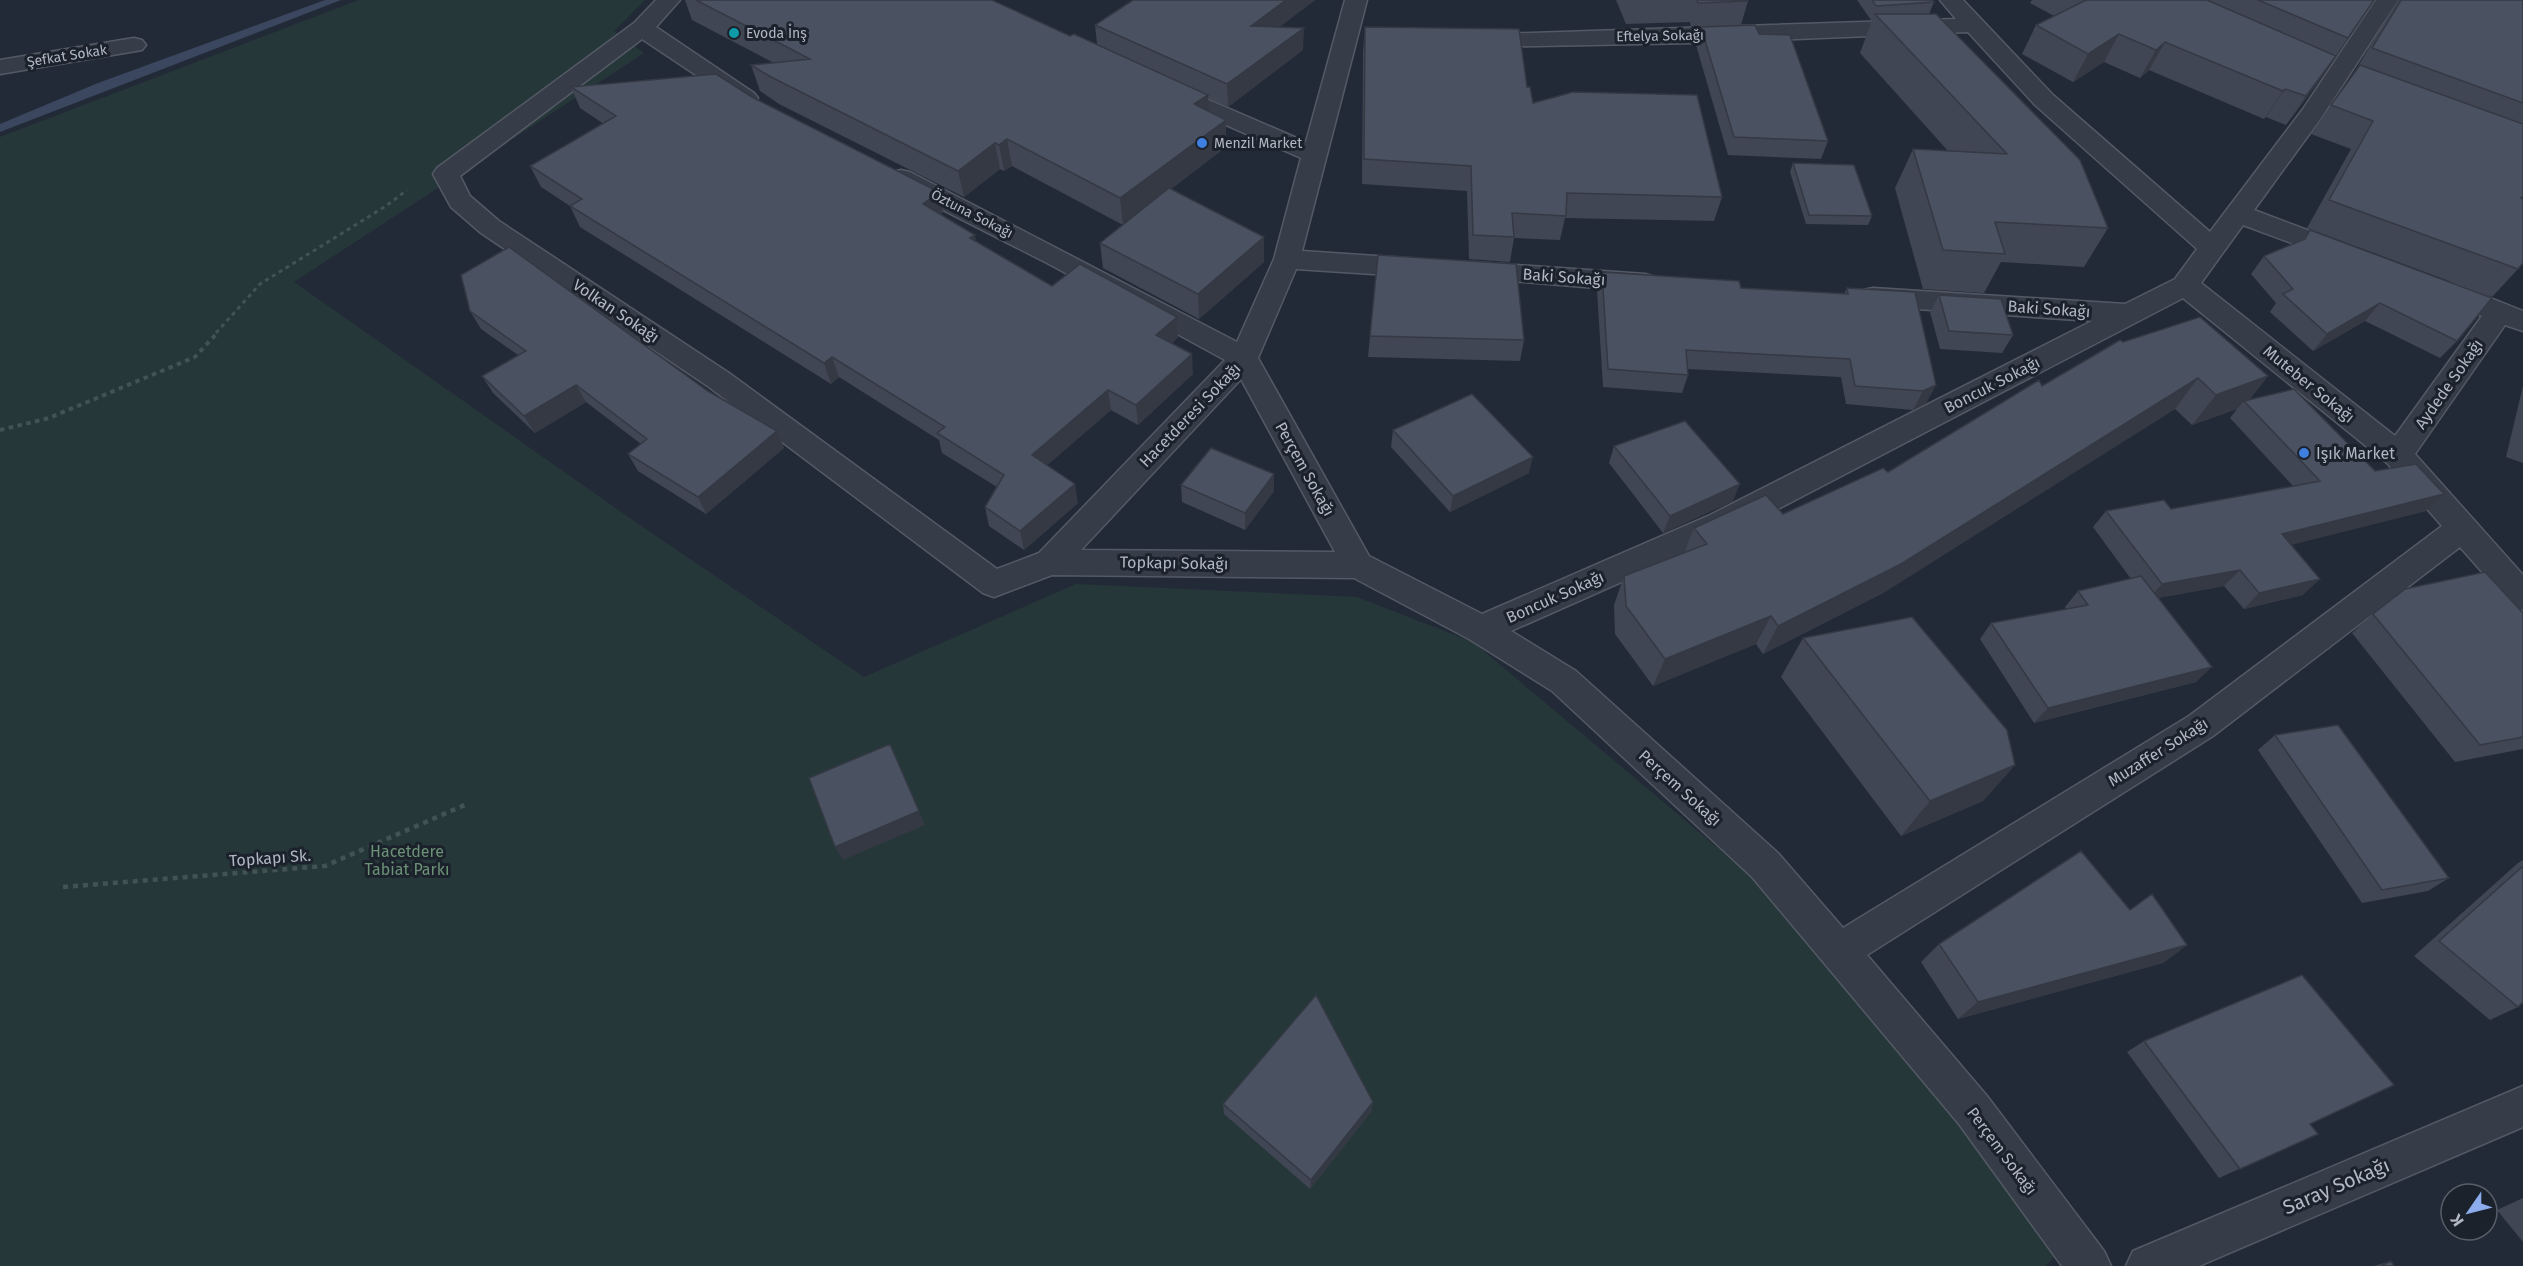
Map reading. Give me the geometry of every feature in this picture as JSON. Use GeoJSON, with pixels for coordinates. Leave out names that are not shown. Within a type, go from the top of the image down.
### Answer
{"type":"FeatureCollection","features":[{"type":"Feature","properties":{"kind":"street"},"geometry":{"type":"LineString","coordinates":[[669,0],[642,28],[768,111]]}},
{"type":"Feature","properties":{"kind":"street","name":"Hacetderesi Sokağı"},"geometry":{"type":"LineString","coordinates":[[1050,562],[1244,358],[1287,259],[1315,155],[1357,42],[1356,0]]}},
{"type":"Feature","properties":{"kind":"street"},"geometry":{"type":"LineString","coordinates":[[1951,0],[2044,100],[2212,248]]}},
{"type":"Feature","properties":{"kind":"street","name":"Boncuk Sokağı"},"geometry":{"type":"LineString","coordinates":[[1481,629],[1719,525],[2185,285],[2335,79],[2387,0]]}},
{"type":"Feature","properties":{"kind":"street","name":"Eftelya Sokağı"},"geometry":{"type":"LineString","coordinates":[[1452,40],[1696,36],[1975,25]]}},
{"type":"Feature","properties":{"kind":"street","name":"Volkan Sokağı"},"geometry":{"type":"LineString","coordinates":[[642,28],[446,174],[460,201],[490,227],[719,380],[994,584]]}},
{"type":"Feature","properties":{"kind":"street","name":"Şefkat Sokak"},"geometry":{"type":"LineString","coordinates":[[0,67],[134,45]]}},
{"type":"Feature","properties":{"kind":"street"},"geometry":{"type":"LineString","coordinates":[[1149,83],[1315,155]]}},
{"type":"Feature","properties":{"kind":"street","name":"Öztuna Sokağı"},"geometry":{"type":"LineString","coordinates":[[882,169],[1058,258],[1244,358]]}},
{"type":"Feature","properties":{"kind":"street"},"geometry":{"type":"LineString","coordinates":[[2238,214],[2368,263]]}},
{"type":"Feature","properties":{"kind":"street","name":"Baki Sokağı"},"geometry":{"type":"LineString","coordinates":[[1287,259],[1676,285]]}},
{"type":"Feature","properties":{"kind":"street","name":"Aydede Sokağı"},"geometry":{"type":"LineString","coordinates":[[2398,455],[2511,316],[2423,283]]}},
{"type":"Feature","properties":{"kind":"street","name":"Muteber Sokağı"},"geometry":{"type":"LineString","coordinates":[[2185,285],[2398,455],[2523,597]]}},
{"type":"Feature","properties":{"kind":"street","name":"Baki Sokağı"},"geometry":{"type":"LineString","coordinates":[[1851,296],[2129,314]]}},
{"type":"Feature","properties":{"kind":"street","name":"Perçem Sokağı"},"geometry":{"type":"LineString","coordinates":[[1244,358],[1358,565],[1481,629],[1564,681],[1765,866],[1972,1110],[2089,1266]]}},
{"type":"Feature","properties":{"kind":"street","name":"Muzaffer Sokağı"},"geometry":{"type":"LineString","coordinates":[[1838,951],[2201,726],[2462,528]]}},
{"type":"Feature","properties":{"kind":"street","name":"Topkapı Sokağı"},"geometry":{"type":"LineString","coordinates":[[994,584],[1050,562],[1358,565]]}},
{"type":"Feature","properties":{"kind":"street","name":"Saray Sokağı"},"geometry":{"type":"LineString","coordinates":[[2148,1266],[2523,1106]]}},
{"type":"Feature","properties":{"kind":"path"},"geometry":{"type":"LineString","coordinates":[[0,430],[48,418],[195,357],[260,284],[386,206],[415,184]]}},
{"type":"Feature","properties":{"kind":"path","name":"Topkapı Sk."},"geometry":{"type":"LineString","coordinates":[[63,887],[325,866],[467,804]]}},
{"type":"Feature","properties":{"kind":"green space","name":"Hacetdere Tabiat Parkı"},"geometry":{"type":"Polygon","coordinates":[[[359,0],[645,0],[614,31],[644,53],[294,282],[634,521],[864,677],[1076,584],[1357,597],[1473,642],[1762,885],[1965,1132],[2054,1257],[2046,1266],[0,1266],[0,137],[359,0]]]}},
{"type":"Feature","properties":{"kind":"building"},"geometry":{"type":"Polygon","coordinates":[[[696,0],[992,0],[1070,36],[1074,34],[1208,95],[1194,104],[1226,120],[1120,198],[1007,139],[999,145],[995,143],[958,171],[751,65],[810,59],[696,0]]]}},
{"type":"Feature","properties":{"kind":"building"},"geometry":{"type":"Polygon","coordinates":[[[1133,0],[1286,0],[1251,26],[1304,28],[1227,84],[1095,25],[1133,0]]]}},
{"type":"Feature","properties":{"kind":"building"},"geometry":{"type":"Polygon","coordinates":[[[1697,0],[1748,0],[1748,1],[1698,3],[1697,0]]]}},
{"type":"Feature","properties":{"kind":"building"},"geometry":{"type":"Polygon","coordinates":[[[1872,0],[1932,0],[1934,2],[1876,6],[1872,0]]]}},
{"type":"Feature","properties":{"kind":"building"},"geometry":{"type":"Polygon","coordinates":[[[2086,0],[2207,0],[2336,56],[2306,96],[2285,89],[2283,91],[2165,42],[2156,50],[2119,34],[2088,54],[2036,25],[2086,0]]]}},
{"type":"Feature","properties":{"kind":"building"},"geometry":{"type":"Polygon","coordinates":[[[2258,0],[2374,0],[2348,38],[2258,0]]]}},
{"type":"Feature","properties":{"kind":"building"},"geometry":{"type":"Polygon","coordinates":[[[2401,0],[2523,0],[2523,103],[2372,48],[2401,0]]]}},
{"type":"Feature","properties":{"kind":"building"},"geometry":{"type":"Polygon","coordinates":[[[1875,14],[1936,14],[2080,160],[2108,228],[1995,222],[2005,254],[1943,250],[1913,149],[2007,154],[1875,14]]]}},
{"type":"Feature","properties":{"kind":"building"},"geometry":{"type":"Polygon","coordinates":[[[1755,25],[1759,34],[1790,35],[1828,141],[1734,137],[1701,27],[1755,25]]]}},
{"type":"Feature","properties":{"kind":"building"},"geometry":{"type":"Polygon","coordinates":[[[1365,27],[1519,29],[1527,87],[1530,87],[1533,103],[1573,92],[1697,95],[1722,197],[1567,193],[1566,216],[1512,213],[1514,237],[1473,235],[1471,166],[1364,159],[1365,27]]]}},
{"type":"Feature","properties":{"kind":"building"},"geometry":{"type":"Polygon","coordinates":[[[2360,65],[2523,124],[2523,196],[2521,198],[2523,199],[2523,263],[2518,269],[2329,200],[2373,121],[2331,105],[2360,65]]]}},
{"type":"Feature","properties":{"kind":"building"},"geometry":{"type":"Polygon","coordinates":[[[716,74],[752,97],[939,192],[923,204],[975,235],[970,238],[1052,286],[1080,264],[1177,317],[1156,335],[1192,354],[1136,405],[1108,390],[1032,455],[1075,484],[1020,531],[985,507],[1004,475],[937,433],[945,427],[832,357],[824,363],[570,206],[582,199],[530,166],[616,116],[571,87],[716,74]]]}},
{"type":"Feature","properties":{"kind":"building"},"geometry":{"type":"Polygon","coordinates":[[[1793,163],[1854,165],[1872,216],[1809,215],[1793,163]]]}},
{"type":"Feature","properties":{"kind":"building"},"geometry":{"type":"Polygon","coordinates":[[[1169,188],[1264,237],[1198,294],[1100,243],[1169,188]]]}},
{"type":"Feature","properties":{"kind":"building"},"geometry":{"type":"Polygon","coordinates":[[[2310,230],[2492,298],[2457,341],[2380,303],[2327,334],[2283,294],[2293,289],[2264,256],[2305,239],[2310,230]]]}},
{"type":"Feature","properties":{"kind":"building"},"geometry":{"type":"Polygon","coordinates":[[[509,247],[708,391],[777,431],[698,497],[628,454],[647,439],[576,385],[524,416],[482,376],[526,351],[470,311],[461,275],[509,247]]]}},
{"type":"Feature","properties":{"kind":"building"},"geometry":{"type":"Polygon","coordinates":[[[1378,255],[1516,264],[1524,340],[1370,336],[1378,255]]]}},
{"type":"Feature","properties":{"kind":"building"},"geometry":{"type":"Polygon","coordinates":[[[1602,272],[1739,281],[1741,288],[1848,294],[1847,288],[1915,292],[1936,385],[1923,391],[1855,386],[1850,359],[1686,350],[1688,375],[1608,369],[1602,272]]]}},
{"type":"Feature","properties":{"kind":"building"},"geometry":{"type":"Polygon","coordinates":[[[1939,295],[2001,299],[2013,335],[1949,331],[1939,295]]]}},
{"type":"Feature","properties":{"kind":"building"},"geometry":{"type":"Polygon","coordinates":[[[2200,317],[2268,376],[2216,395],[2198,378],[1901,564],[1778,626],[1771,616],[1665,659],[1626,606],[1624,576],[1707,544],[1694,528],[1766,495],[1783,514],[1883,468],[1888,472],[2039,380],[2042,386],[2120,340],[2123,342],[2200,317]]]}},
{"type":"Feature","properties":{"kind":"building"},"geometry":{"type":"Polygon","coordinates":[[[2294,389],[2375,471],[2416,464],[2444,494],[2282,534],[2320,579],[2259,593],[2240,570],[2162,584],[2106,511],[2164,500],[2171,509],[2320,481],[2244,401],[2294,389]]]}},
{"type":"Feature","properties":{"kind":"building"},"geometry":{"type":"Polygon","coordinates":[[[1472,394],[1533,457],[1453,496],[1393,430],[1472,394]]]}},
{"type":"Feature","properties":{"kind":"building"},"geometry":{"type":"Polygon","coordinates":[[[1685,421],[1740,484],[1670,516],[1614,446],[1685,421]]]}},
{"type":"Feature","properties":{"kind":"building"},"geometry":{"type":"Polygon","coordinates":[[[1211,448],[1274,474],[1245,513],[1181,485],[1211,448]]]}},
{"type":"Feature","properties":{"kind":"building"},"geometry":{"type":"Polygon","coordinates":[[[2485,572],[2523,613],[2523,737],[2480,745],[2373,614],[2405,589],[2485,572]]]}},
{"type":"Feature","properties":{"kind":"building"},"geometry":{"type":"Polygon","coordinates":[[[2141,576],[2212,667],[2048,708],[1991,623],[2088,605],[2078,591],[2141,576]]]}},
{"type":"Feature","properties":{"kind":"building"},"geometry":{"type":"Polygon","coordinates":[[[1912,617],[2007,730],[2015,765],[1930,801],[1803,638],[1912,617]]]}},
{"type":"Feature","properties":{"kind":"building"},"geometry":{"type":"Polygon","coordinates":[[[2338,725],[2449,878],[2382,890],[2275,735],[2338,725]]]}},
{"type":"Feature","properties":{"kind":"building"},"geometry":{"type":"Polygon","coordinates":[[[890,744],[919,811],[835,847],[809,778],[890,744]]]}},
{"type":"Feature","properties":{"kind":"building"},"geometry":{"type":"Polygon","coordinates":[[[2081,851],[2130,910],[2152,894],[2187,945],[1978,1002],[1939,944],[2081,851]]]}},
{"type":"Feature","properties":{"kind":"building"},"geometry":{"type":"Polygon","coordinates":[[[2523,866],[2523,1002],[2518,1007],[2439,941],[2523,866]]]}},
{"type":"Feature","properties":{"kind":"building"},"geometry":{"type":"Polygon","coordinates":[[[2302,975],[2394,1085],[2310,1124],[2318,1134],[2240,1169],[2144,1041],[2302,975]]]}},
{"type":"Feature","properties":{"kind":"building"},"geometry":{"type":"Polygon","coordinates":[[[1316,995],[1373,1102],[1311,1180],[1223,1104],[1316,995]]]}},
{"type":"Feature","properties":{"kind":"building"},"geometry":{"type":"Polygon","coordinates":[[[2391,1261],[2394,1266],[2381,1266],[2391,1261]]]}},
{"type":"Feature","properties":{"kind":"waterway"},"geometry":{"type":"LineString","coordinates":[[0,128],[102,86],[335,0]]}},
{"type":"Feature","properties":{"kind":"place","name":"Evoda İnş"},"geometry":{"type":"Point","coordinates":[734,33]}},
{"type":"Feature","properties":{"kind":"place","name":"Menzil Market"},"geometry":{"type":"Point","coordinates":[1202,143]}},
{"type":"Feature","properties":{"kind":"place","name":"Işık Market"},"geometry":{"type":"Point","coordinates":[2304,453]}}]}
